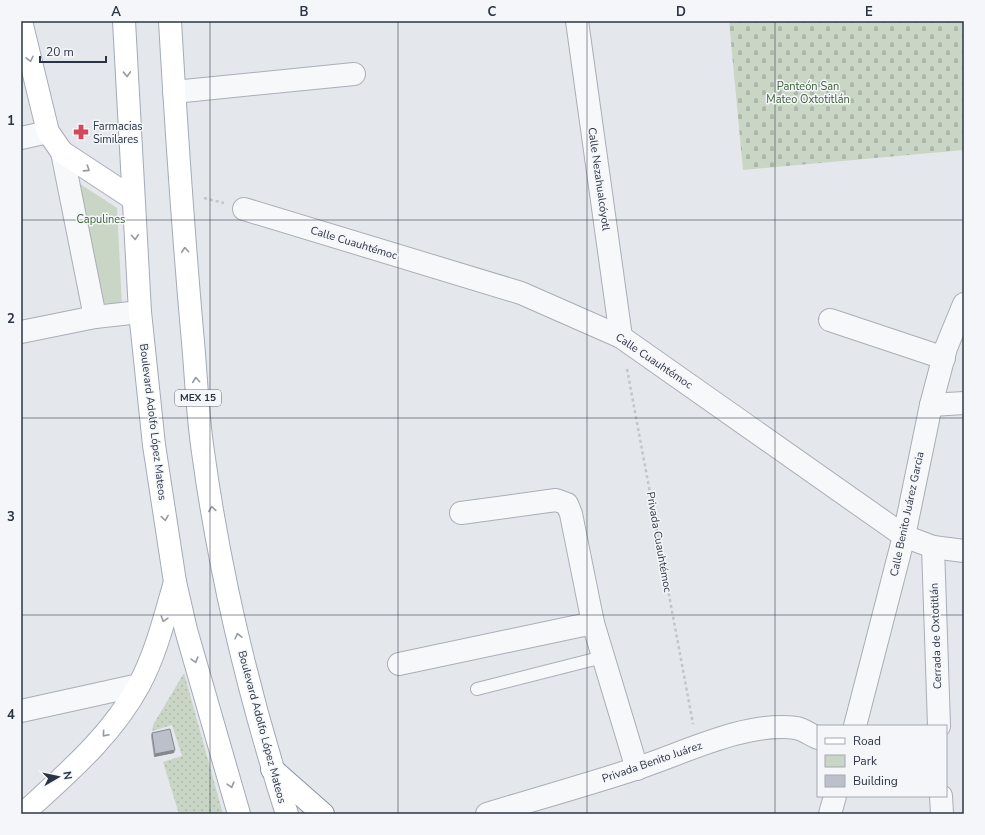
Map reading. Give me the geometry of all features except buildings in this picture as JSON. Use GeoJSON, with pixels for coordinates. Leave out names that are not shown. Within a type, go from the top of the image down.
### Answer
{"type":"FeatureCollection","features":[{"type":"Feature","properties":{"kind":"main road"},"geometry":{"type":"LineString","coordinates":[[21,21],[48,132],[62,152],[132,198]]}},
{"type":"Feature","properties":{"kind":"main road","name":"Boulevard Adolfo López Mateos"},"geometry":{"type":"LineString","coordinates":[[124,21],[132,198],[140,312],[154,445],[175,582],[186,630],[239,814]]}},
{"type":"Feature","properties":{"kind":"main road","name":"Boulevard Adolfo López Mateos"},"geometry":{"type":"LineString","coordinates":[[170,21],[180,191],[203,451],[222,566],[245,668],[272,769],[287,814]]}},
{"type":"Feature","properties":{"kind":"main road"},"geometry":{"type":"LineString","coordinates":[[23,814],[87,755],[116,721],[139,685],[161,629],[175,582]]}},
{"type":"Feature","properties":{"kind":"main road"},"geometry":{"type":"LineString","coordinates":[[272,769],[323,814]]}},
{"type":"Feature","properties":{"kind":"street","name":"Calle Nezahualcóyotl"},"geometry":{"type":"LineString","coordinates":[[577,21],[621,337]]}},
{"type":"Feature","properties":{"kind":"street"},"geometry":{"type":"LineString","coordinates":[[174,92],[354,74]]}},
{"type":"Feature","properties":{"kind":"street"},"geometry":{"type":"LineString","coordinates":[[21,138],[48,132]]}},
{"type":"Feature","properties":{"kind":"street"},"geometry":{"type":"LineString","coordinates":[[62,152],[95,317]]}},
{"type":"Feature","properties":{"kind":"street","name":"Calle Cuauhtémoc"},"geometry":{"type":"LineString","coordinates":[[244,209],[521,293],[621,337],[904,536],[933,547],[964,551]]}},
{"type":"Feature","properties":{"kind":"street","name":"Calle Benito Juárez Garcia"},"geometry":{"type":"LineString","coordinates":[[855,725],[904,536],[931,405],[944,358],[964,304]]}},
{"type":"Feature","properties":{"kind":"street"},"geometry":{"type":"LineString","coordinates":[[21,332],[95,317],[140,312]]}},
{"type":"Feature","properties":{"kind":"street"},"geometry":{"type":"LineString","coordinates":[[830,320],[944,358]]}},
{"type":"Feature","properties":{"kind":"street"},"geometry":{"type":"LineString","coordinates":[[931,405],[964,403]]}},
{"type":"Feature","properties":{"kind":"street"},"geometry":{"type":"LineString","coordinates":[[461,513],[556,500],[567,504],[571,514],[593,623],[637,768]]}},
{"type":"Feature","properties":{"kind":"street","name":"Cerrada de Oxtotitlán"},"geometry":{"type":"LineString","coordinates":[[933,547],[939,725]]}},
{"type":"Feature","properties":{"kind":"street"},"geometry":{"type":"LineString","coordinates":[[399,664],[593,623]]}},
{"type":"Feature","properties":{"kind":"street"},"geometry":{"type":"LineString","coordinates":[[21,711],[139,685]]}},
{"type":"Feature","properties":{"kind":"street","name":"Privada Benito Juárez"},"geometry":{"type":"LineString","coordinates":[[486,814],[637,768],[698,746],[742,733],[772,728],[797,728],[817,738]]}},
{"type":"Feature","properties":{"kind":"street"},"geometry":{"type":"LineString","coordinates":[[830,814],[835,797]]}},
{"type":"Feature","properties":{"kind":"street"},"geometry":{"type":"LineString","coordinates":[[941,797],[942,814]]}},
{"type":"Feature","properties":{"kind":"lane"},"geometry":{"type":"LineString","coordinates":[[477,689],[603,657]]}},
{"type":"Feature","properties":{"kind":"path"},"geometry":{"type":"LineString","coordinates":[[180,191],[244,209]]}},
{"type":"Feature","properties":{"kind":"path","name":"Privada Cuauhtémoc"},"geometry":{"type":"LineString","coordinates":[[621,337],[698,746]]}},
{"type":"Feature","properties":{"kind":"green space","name":"Panteón San Mateo Oxtotitlán"},"geometry":{"type":"Polygon","coordinates":[[[729,21],[964,21],[964,150],[743,170],[729,21]]]}},
{"type":"Feature","properties":{"kind":"green space","name":"Capulines"},"geometry":{"type":"Polygon","coordinates":[[[77,182],[117,208],[122,306],[101,306],[77,182]]]}},
{"type":"Feature","properties":{"kind":"green space"},"geometry":{"type":"Polygon","coordinates":[[[184,673],[223,814],[179,814],[163,762],[182,756],[172,725],[152,731],[153,725],[184,673]]]}},
{"type":"Feature","properties":{"kind":"place","name":"Farmacias Similares"},"geometry":{"type":"Point","coordinates":[81,132]}}]}
